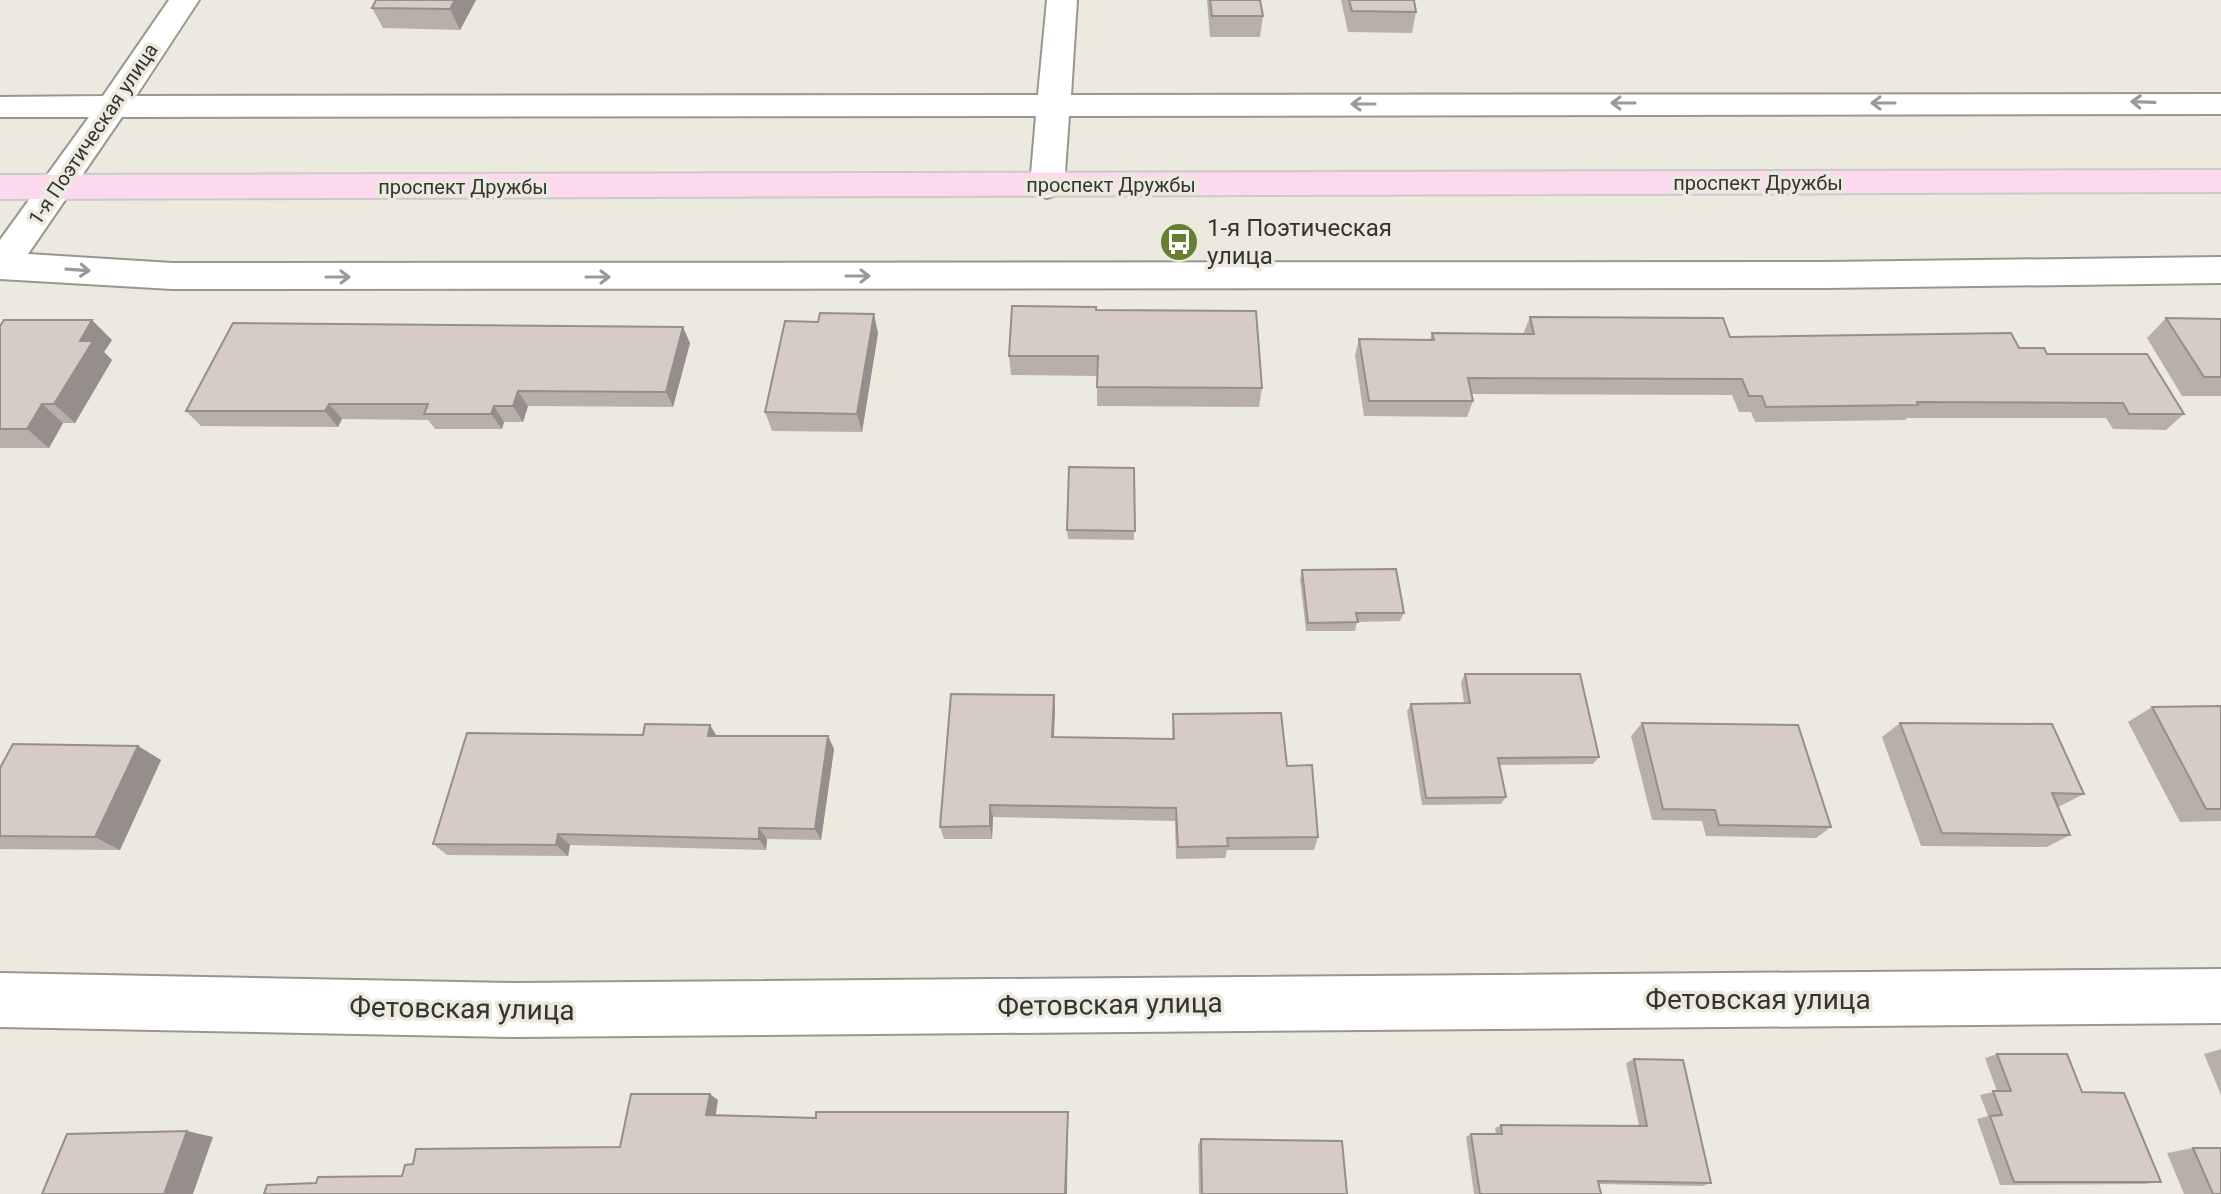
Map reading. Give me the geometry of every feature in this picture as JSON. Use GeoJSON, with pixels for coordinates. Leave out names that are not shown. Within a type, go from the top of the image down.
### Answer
{"type":"FeatureCollection","features":[{"type":"Feature","properties":{"kind":"main road","name":"проспект Дружбы"},"geometry":{"type":"LineString","coordinates":[[0,187],[2221,181]]}},
{"type":"Feature","properties":{"kind":"street","name":"1-я Поэтическая улица"},"geometry":{"type":"LineString","coordinates":[[0,266],[59,187],[184,0]]}},
{"type":"Feature","properties":{"kind":"street"},"geometry":{"type":"LineString","coordinates":[[1047,186],[1062,0]]}},
{"type":"Feature","properties":{"kind":"street"},"geometry":{"type":"LineString","coordinates":[[0,107],[2221,104]]}},
{"type":"Feature","properties":{"kind":"street"},"geometry":{"type":"LineString","coordinates":[[0,266],[172,276],[251,277],[1825,275],[2221,270]]}},
{"type":"Feature","properties":{"kind":"street","name":"Фетовская улица"},"geometry":{"type":"LineString","coordinates":[[0,1000],[515,1010],[2221,996]]}},
{"type":"Feature","properties":{"kind":"building"},"geometry":{"type":"Polygon","coordinates":[[[376,0],[455,0],[450,9],[372,8],[376,0]]]}},
{"type":"Feature","properties":{"kind":"building"},"geometry":{"type":"Polygon","coordinates":[[[1210,0],[1260,0],[1263,16],[1212,16],[1210,0]]]}},
{"type":"Feature","properties":{"kind":"building"},"geometry":{"type":"Polygon","coordinates":[[[1349,0],[1414,0],[1416,12],[1352,11],[1349,0]]]}},
{"type":"Feature","properties":{"kind":"building"},"geometry":{"type":"Polygon","coordinates":[[[1012,306],[1256,311],[1262,388],[1097,387],[1098,356],[1009,356],[1012,306]]]}},
{"type":"Feature","properties":{"kind":"building"},"geometry":{"type":"Polygon","coordinates":[[[820,313],[874,314],[857,414],[765,412],[785,321],[818,322],[820,313]]]}},
{"type":"Feature","properties":{"kind":"building"},"geometry":{"type":"Polygon","coordinates":[[[1530,317],[1723,318],[1730,337],[2011,333],[2019,348],[2044,348],[2047,354],[2147,354],[2184,414],[2129,414],[2123,403],[1917,402],[1918,405],[1766,407],[1762,396],[1749,396],[1742,379],[1468,378],[1473,401],[1369,401],[1359,339],[1434,340],[1432,333],[1534,334],[1530,317]]]}},
{"type":"Feature","properties":{"kind":"building"},"geometry":{"type":"Polygon","coordinates":[[[2166,318],[2221,319],[2221,377],[2204,377],[2166,318]]]}},
{"type":"Feature","properties":{"kind":"building"},"geometry":{"type":"Polygon","coordinates":[[[4,320],[92,320],[80,341],[93,341],[54,404],[42,404],[27,429],[0,429],[0,326],[4,320]]]}},
{"type":"Feature","properties":{"kind":"building"},"geometry":{"type":"Polygon","coordinates":[[[233,323],[683,327],[666,392],[518,391],[513,406],[494,406],[491,414],[424,414],[428,404],[329,404],[325,411],[186,411],[233,323]]]}},
{"type":"Feature","properties":{"kind":"building"},"geometry":{"type":"Polygon","coordinates":[[[1069,467],[1134,468],[1135,531],[1067,530],[1069,467]]]}},
{"type":"Feature","properties":{"kind":"building"},"geometry":{"type":"Polygon","coordinates":[[[1396,569],[1404,613],[1356,613],[1358,622],[1308,623],[1302,570],[1396,569]]]}},
{"type":"Feature","properties":{"kind":"building"},"geometry":{"type":"Polygon","coordinates":[[[1465,674],[1580,674],[1599,757],[1498,758],[1506,797],[1426,798],[1411,704],[1470,703],[1465,674]]]}},
{"type":"Feature","properties":{"kind":"building"},"geometry":{"type":"Polygon","coordinates":[[[951,694],[1054,695],[1052,737],[1174,739],[1173,714],[1281,713],[1287,766],[1312,765],[1318,837],[1227,838],[1228,846],[1178,847],[1176,808],[990,805],[990,826],[940,827],[951,694]]]}},
{"type":"Feature","properties":{"kind":"building"},"geometry":{"type":"Polygon","coordinates":[[[2221,706],[2221,809],[2206,809],[2152,707],[2221,706]]]}},
{"type":"Feature","properties":{"kind":"building"},"geometry":{"type":"Polygon","coordinates":[[[1642,723],[1798,725],[1831,827],[1719,825],[1715,810],[1663,809],[1642,723]]]}},
{"type":"Feature","properties":{"kind":"building"},"geometry":{"type":"Polygon","coordinates":[[[1900,723],[2052,724],[2084,794],[2052,793],[2070,835],[1942,833],[1900,723]]]}},
{"type":"Feature","properties":{"kind":"building"},"geometry":{"type":"Polygon","coordinates":[[[645,724],[710,725],[708,736],[828,736],[815,829],[759,828],[759,839],[558,834],[556,845],[433,844],[467,733],[643,735],[645,724]]]}},
{"type":"Feature","properties":{"kind":"building"},"geometry":{"type":"Polygon","coordinates":[[[13,744],[138,746],[95,837],[0,836],[0,768],[13,744]]]}},
{"type":"Feature","properties":{"kind":"building"},"geometry":{"type":"Polygon","coordinates":[[[1997,1054],[2067,1054],[2082,1092],[2124,1093],[2161,1182],[2014,1182],[1990,1116],[2002,1115],[1993,1091],[2011,1091],[1997,1054]]]}},
{"type":"Feature","properties":{"kind":"building"},"geometry":{"type":"Polygon","coordinates":[[[1634,1059],[1683,1060],[1711,1183],[1598,1181],[1601,1194],[1480,1194],[1471,1134],[1502,1134],[1501,1125],[1647,1126],[1634,1059]]]}},
{"type":"Feature","properties":{"kind":"building"},"geometry":{"type":"Polygon","coordinates":[[[631,1094],[710,1094],[706,1115],[816,1118],[816,1112],[1068,1112],[1065,1194],[264,1194],[267,1185],[316,1183],[318,1177],[402,1176],[405,1165],[413,1164],[416,1149],[620,1147],[631,1094]]]}},
{"type":"Feature","properties":{"kind":"building"},"geometry":{"type":"Polygon","coordinates":[[[187,1131],[164,1194],[42,1194],[67,1134],[187,1131]]]}},
{"type":"Feature","properties":{"kind":"building"},"geometry":{"type":"Polygon","coordinates":[[[1201,1139],[1342,1141],[1347,1194],[1202,1194],[1201,1139]]]}},
{"type":"Feature","properties":{"kind":"building"},"geometry":{"type":"Polygon","coordinates":[[[2193,1148],[2221,1148],[2221,1194],[2213,1194],[2193,1148]]]}},
{"type":"Feature","properties":{"kind":"place","name":"1-я Поэтическая улица"},"geometry":{"type":"Point","coordinates":[1179,242]}}]}
